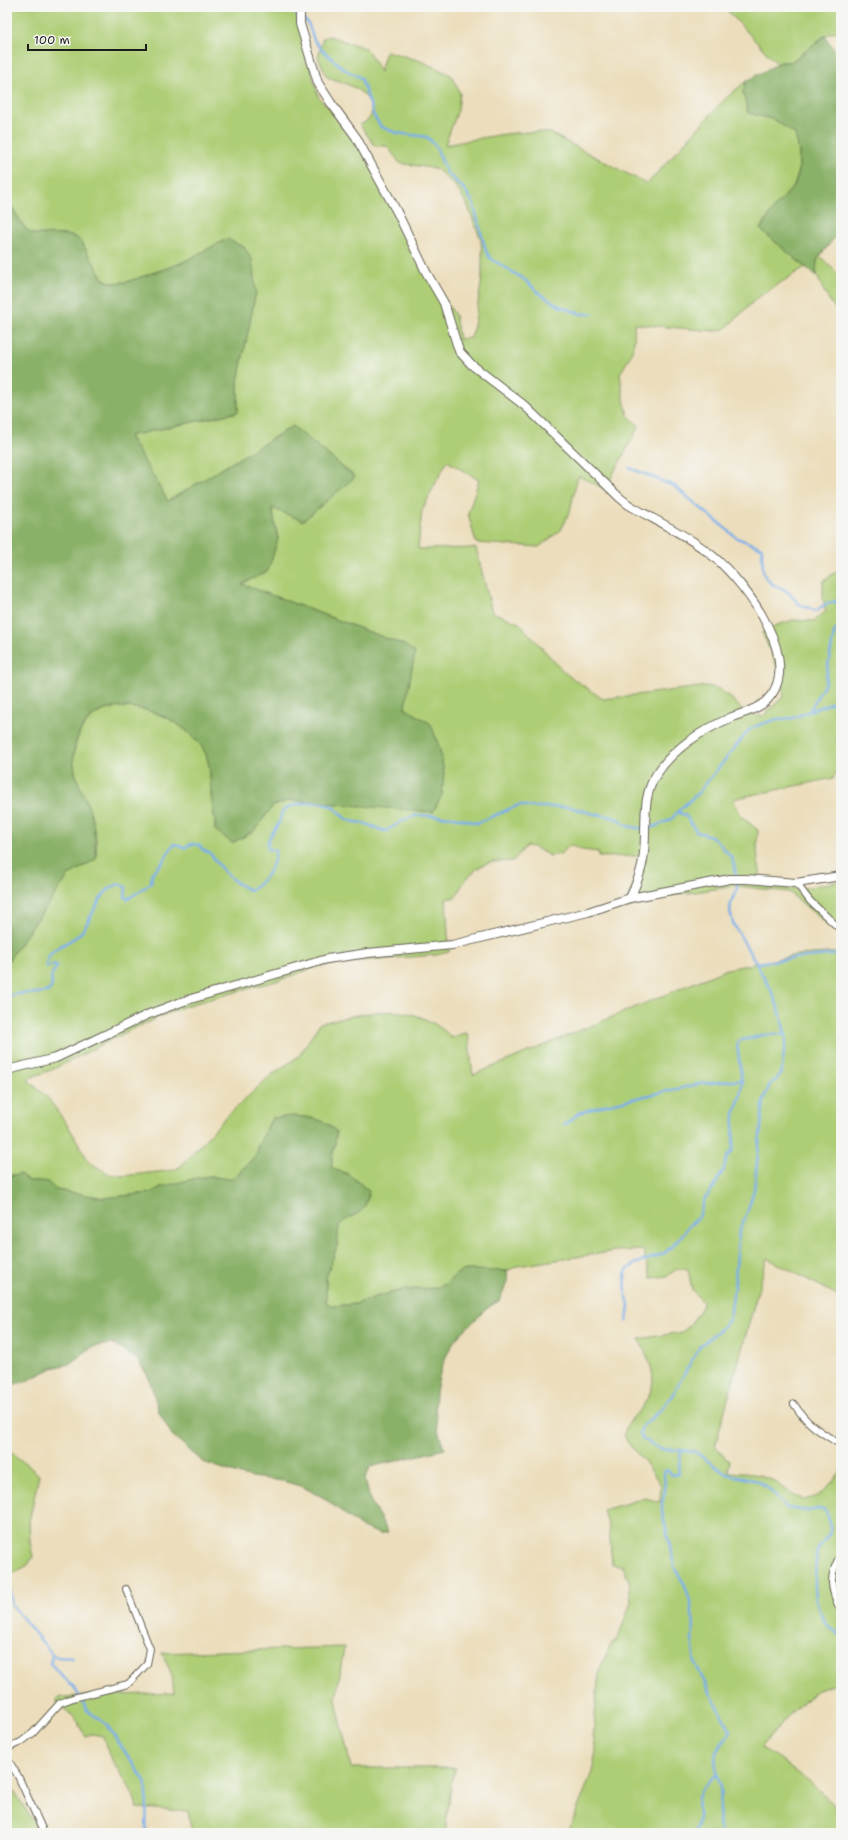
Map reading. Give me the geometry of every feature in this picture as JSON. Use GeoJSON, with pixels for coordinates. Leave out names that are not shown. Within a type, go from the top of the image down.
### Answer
{"type":"FeatureCollection","features":[{"type":"Feature","properties":{"kind":"street"},"geometry":{"type":"LineString","coordinates":[[300,7],[300,24],[318,83],[356,137],[398,212],[426,272],[444,303],[454,336],[462,354],[472,365],[525,406],[620,498],[635,509],[692,540],[714,557],[731,573],[744,589],[771,633],[779,658],[780,668],[778,684],[769,698],[758,707],[702,731],[666,762],[652,782],[647,800],[645,850],[642,866],[630,898]]}},
{"type":"Feature","properties":{"kind":"street"},"geometry":{"type":"LineString","coordinates":[[7,1070],[56,1058],[150,1014],[184,1001],[322,960],[368,953],[452,945],[588,912],[630,898],[730,879],[746,878],[796,883],[841,876]]}},
{"type":"Feature","properties":{"kind":"street"},"geometry":{"type":"LineString","coordinates":[[796,883],[810,902],[841,930]]}},
{"type":"Feature","properties":{"kind":"street"},"geometry":{"type":"LineString","coordinates":[[794,1404],[801,1416],[813,1428],[841,1445]]}},
{"type":"Feature","properties":{"kind":"street"},"geometry":{"type":"LineString","coordinates":[[841,1554],[835,1566],[832,1579],[833,1594],[841,1611]]}},
{"type":"Feature","properties":{"kind":"street"},"geometry":{"type":"LineString","coordinates":[[7,1748],[21,1742],[33,1733],[60,1704],[91,1693],[125,1687],[146,1666],[150,1658],[150,1649],[126,1589]]}},
{"type":"Feature","properties":{"kind":"street"},"geometry":{"type":"LineString","coordinates":[[7,1758],[18,1776],[44,1833]]}},
{"type":"Feature","properties":{"kind":"green space"},"geometry":{"type":"Polygon","coordinates":[[[7,7],[303,7],[299,16],[310,67],[319,98],[339,118],[357,142],[434,284],[455,315],[459,339],[471,338],[482,278],[481,240],[467,204],[456,187],[437,169],[400,163],[387,146],[375,146],[360,125],[367,121],[371,115],[369,102],[365,96],[354,88],[327,77],[318,57],[323,38],[329,36],[365,48],[369,52],[380,72],[386,51],[421,61],[451,75],[460,93],[458,110],[445,145],[510,133],[550,133],[647,184],[723,101],[746,81],[743,92],[748,113],[775,120],[795,134],[799,152],[799,171],[794,186],[775,207],[760,229],[805,267],[757,298],[725,329],[714,331],[634,324],[634,344],[628,361],[620,373],[623,396],[628,415],[639,426],[605,489],[578,476],[570,511],[561,530],[539,547],[476,543],[468,513],[479,480],[447,461],[422,510],[418,549],[476,548],[492,612],[519,623],[565,673],[603,699],[708,686],[719,689],[731,698],[745,713],[763,716],[784,696],[781,676],[762,632],[793,620],[814,621],[826,611],[823,599],[823,582],[834,573],[841,573],[841,764],[833,778],[733,799],[742,817],[758,830],[758,857],[764,884],[799,889],[841,881],[841,938],[838,933],[789,892],[736,886],[688,893],[650,896],[652,901],[624,909],[631,891],[640,856],[599,857],[598,852],[582,850],[570,845],[560,854],[550,856],[534,847],[526,846],[513,861],[491,862],[478,868],[461,886],[456,897],[446,899],[449,952],[436,955],[346,962],[316,967],[283,979],[185,1006],[130,1030],[54,1069],[29,1078],[29,1081],[48,1098],[69,1127],[89,1162],[109,1174],[123,1176],[174,1170],[181,1166],[224,1119],[270,1076],[299,1056],[320,1023],[375,1012],[389,1011],[416,1015],[438,1026],[451,1038],[464,1033],[468,1034],[473,1075],[727,969],[797,955],[841,952],[841,1297],[767,1258],[715,1446],[726,1459],[730,1460],[728,1472],[763,1476],[774,1481],[799,1498],[807,1499],[820,1494],[831,1484],[841,1471],[841,1677],[833,1685],[816,1691],[787,1717],[761,1748],[779,1758],[822,1792],[841,1815],[841,1833],[568,1833],[592,1772],[596,1751],[593,1736],[599,1671],[610,1646],[617,1640],[631,1602],[629,1581],[623,1566],[612,1565],[609,1526],[603,1510],[645,1498],[660,1502],[661,1485],[645,1462],[631,1447],[624,1435],[629,1422],[647,1398],[653,1381],[650,1365],[639,1339],[682,1332],[689,1326],[702,1307],[703,1302],[692,1290],[688,1269],[677,1269],[667,1276],[651,1278],[643,1250],[616,1251],[517,1266],[507,1271],[467,1270],[459,1272],[445,1284],[437,1288],[403,1290],[378,1296],[356,1304],[332,1306],[326,1302],[326,1278],[337,1246],[339,1225],[362,1210],[367,1200],[369,1191],[348,1174],[332,1169],[336,1131],[329,1125],[306,1117],[272,1118],[258,1146],[257,1154],[234,1178],[228,1179],[210,1176],[161,1187],[150,1193],[104,1198],[56,1190],[48,1182],[29,1181],[20,1174],[7,1176],[7,962],[69,875],[96,859],[96,840],[94,828],[78,784],[74,762],[74,753],[81,730],[94,716],[111,708],[130,707],[151,711],[171,720],[188,732],[202,747],[208,760],[215,830],[253,832],[273,806],[290,800],[433,811],[431,724],[405,708],[404,645],[242,584],[278,539],[272,508],[293,426],[168,501],[129,436],[238,412],[238,381],[256,292],[227,239],[181,263],[127,282],[113,283],[103,279],[82,243],[76,237],[66,235],[33,234],[25,228],[7,200],[7,7]]]}},
{"type":"Feature","properties":{"kind":"green space"},"geometry":{"type":"Polygon","coordinates":[[[724,7],[841,7],[841,29],[824,36],[791,62],[781,62],[777,64],[724,7]]]}},
{"type":"Feature","properties":{"kind":"green space"},"geometry":{"type":"Polygon","coordinates":[[[825,36],[841,60],[841,229],[817,260],[816,276],[760,229],[775,207],[794,186],[799,171],[799,152],[795,134],[775,120],[748,113],[743,92],[746,81],[781,62],[791,62],[825,36]]]}},
{"type":"Feature","properties":{"kind":"green space"},"geometry":{"type":"Polygon","coordinates":[[[7,200],[25,228],[33,234],[66,235],[76,237],[82,243],[103,279],[113,283],[127,282],[181,263],[227,239],[244,247],[252,260],[256,292],[238,381],[238,412],[129,436],[168,501],[293,426],[355,477],[303,521],[272,508],[278,539],[268,571],[242,584],[404,645],[415,652],[405,708],[431,724],[440,749],[444,773],[442,795],[433,812],[290,800],[273,806],[253,832],[232,843],[215,830],[208,760],[202,747],[188,732],[171,720],[151,711],[130,707],[111,708],[94,716],[81,730],[74,753],[76,777],[91,814],[95,836],[96,859],[69,875],[7,962],[7,200]]]}},
{"type":"Feature","properties":{"kind":"green space"},"geometry":{"type":"Polygon","coordinates":[[[820,256],[841,277],[841,318],[822,288],[817,271],[817,263],[820,256]]]}},
{"type":"Feature","properties":{"kind":"green space"},"geometry":{"type":"Polygon","coordinates":[[[294,1116],[312,1118],[321,1121],[336,1131],[332,1169],[348,1174],[369,1191],[362,1211],[339,1225],[337,1246],[326,1278],[326,1302],[332,1306],[356,1304],[378,1296],[403,1290],[437,1288],[445,1284],[459,1272],[467,1270],[507,1271],[508,1280],[499,1301],[485,1310],[461,1333],[452,1345],[441,1370],[435,1410],[440,1436],[445,1449],[370,1467],[365,1479],[370,1500],[388,1532],[380,1534],[360,1526],[324,1498],[303,1487],[283,1481],[244,1476],[203,1462],[172,1435],[159,1412],[149,1378],[138,1360],[115,1345],[110,1344],[92,1347],[69,1364],[52,1368],[27,1381],[7,1386],[7,1176],[20,1174],[29,1181],[48,1182],[56,1190],[104,1198],[150,1193],[161,1187],[210,1176],[228,1179],[234,1178],[257,1154],[258,1146],[272,1118],[294,1116]]]}},
{"type":"Feature","properties":{"kind":"green space"},"geometry":{"type":"Polygon","coordinates":[[[7,1450],[39,1475],[29,1522],[30,1542],[33,1557],[28,1565],[7,1577],[7,1450]]]}},
{"type":"Feature","properties":{"kind":"green space"},"geometry":{"type":"Polygon","coordinates":[[[344,1647],[336,1700],[351,1768],[456,1768],[452,1778],[445,1833],[192,1833],[188,1811],[137,1808],[129,1788],[110,1757],[103,1736],[92,1734],[85,1736],[75,1718],[55,1701],[60,1697],[174,1693],[172,1675],[162,1653],[344,1647]]]}},
{"type":"Feature","properties":{"kind":"green space"},"geometry":{"type":"Polygon","coordinates":[[[7,1779],[40,1833],[7,1833],[7,1779]]]}},
{"type":"Feature","properties":{"kind":"waterway"},"geometry":{"type":"LineString","coordinates":[[289,7],[298,16]]}},
{"type":"Feature","properties":{"kind":"waterway"},"geometry":{"type":"LineString","coordinates":[[302,18],[308,23],[314,40],[322,50],[344,69],[361,78],[374,116],[381,127],[397,133],[427,137],[435,145],[447,173],[464,189],[473,203],[486,251],[490,258],[525,280],[539,293],[559,306],[581,314],[593,314]]}},
{"type":"Feature","properties":{"kind":"waterway"},"geometry":{"type":"LineString","coordinates":[[630,468],[674,486],[737,538],[762,548],[763,571],[766,578],[772,584],[787,591],[799,604],[816,611],[824,605],[836,601],[841,609]]}},
{"type":"Feature","properties":{"kind":"waterway"},"geometry":{"type":"LineString","coordinates":[[810,710],[825,683],[834,633],[841,623]]}},
{"type":"Feature","properties":{"kind":"waterway"},"geometry":{"type":"LineString","coordinates":[[7,997],[17,994],[49,991],[52,985],[51,976],[57,966],[54,964],[46,967],[51,953],[73,939],[83,930],[98,902],[108,890],[121,884],[126,887],[125,897],[128,899],[151,883],[152,873],[162,863],[174,844],[184,848],[191,844],[199,845],[203,850],[211,854],[218,865],[233,880],[250,890],[255,888],[264,879],[274,861],[275,850],[268,849],[267,845],[270,836],[279,823],[282,813],[286,809],[299,804],[315,803],[329,805],[348,820],[363,823],[386,831],[404,820],[417,815],[454,817],[477,823],[519,805],[532,807],[570,807],[590,813],[612,817],[620,820],[627,826],[643,829],[651,828],[672,819],[677,812],[699,792],[749,730],[777,719],[793,718],[841,699]]}},
{"type":"Feature","properties":{"kind":"waterway"},"geometry":{"type":"LineString","coordinates":[[677,812],[685,815],[697,832],[711,836],[716,840],[732,858],[735,869],[737,889],[731,902],[730,911],[733,923],[771,990],[780,1012],[786,1039],[781,1074],[770,1084],[764,1099],[754,1190],[747,1213],[739,1231],[730,1318],[725,1325],[700,1346],[673,1394],[660,1411],[642,1426],[640,1434],[643,1439],[660,1449],[694,1451],[726,1474],[758,1481],[769,1489],[787,1508],[808,1511],[818,1509],[825,1510],[830,1522],[830,1533],[817,1550],[815,1578],[816,1598],[821,1616],[826,1624],[841,1636]]}},
{"type":"Feature","properties":{"kind":"waterway"},"geometry":{"type":"LineString","coordinates":[[757,963],[841,954]]}},
{"type":"Feature","properties":{"kind":"waterway"},"geometry":{"type":"LineString","coordinates":[[627,1322],[629,1305],[626,1295],[625,1274],[627,1270],[635,1264],[665,1253],[699,1217],[704,1200],[723,1171],[727,1158],[733,1150],[734,1114],[740,1097],[742,1083],[737,1043],[741,1040],[762,1035],[786,1034]]}},
{"type":"Feature","properties":{"kind":"waterway"},"geometry":{"type":"LineString","coordinates":[[564,1125],[579,1113],[605,1105],[699,1084],[742,1080]]}},
{"type":"Feature","properties":{"kind":"waterway"},"geometry":{"type":"LineString","coordinates":[[681,1451],[678,1474],[672,1475],[667,1470],[664,1472],[665,1491],[662,1511],[675,1569],[685,1585],[690,1601],[694,1625],[692,1639],[695,1664],[730,1730],[728,1736],[717,1750],[715,1757],[721,1793],[719,1822],[721,1833]]}},
{"type":"Feature","properties":{"kind":"waterway"},"geometry":{"type":"LineString","coordinates":[[7,1576],[12,1605],[52,1654],[57,1657],[72,1658]]}},
{"type":"Feature","properties":{"kind":"waterway"},"geometry":{"type":"LineString","coordinates":[[52,1654],[51,1663],[55,1669],[74,1687],[87,1710],[106,1724],[145,1781],[147,1793],[146,1833]]}},
{"type":"Feature","properties":{"kind":"waterway"},"geometry":{"type":"LineString","coordinates":[[694,1833],[698,1825],[699,1795],[706,1785],[718,1774]]}}]}
